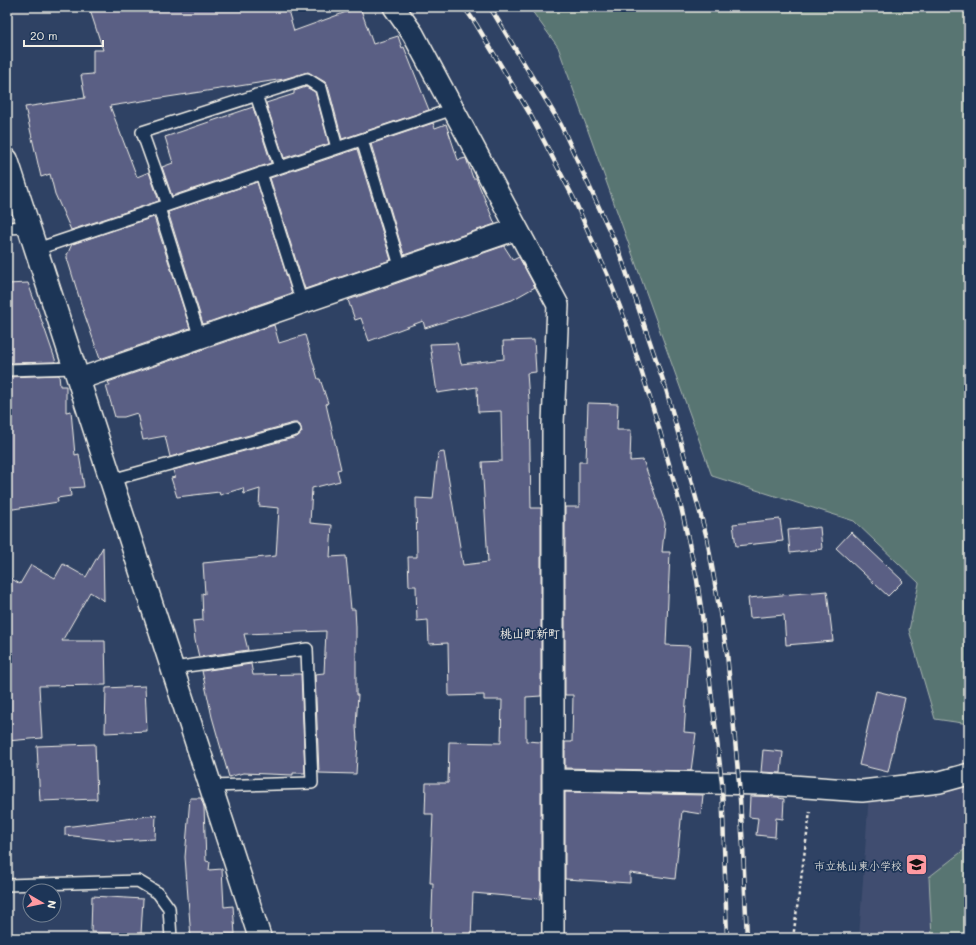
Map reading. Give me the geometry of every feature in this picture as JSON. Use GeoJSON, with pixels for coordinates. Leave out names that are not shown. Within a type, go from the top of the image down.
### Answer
{"type":"FeatureCollection","features":[{"type":"Feature","properties":{"kind":"street"},"geometry":{"type":"LineString","coordinates":[[394,7],[412,34],[558,305],[553,424],[553,938]]}},
{"type":"Feature","properties":{"kind":"street"},"geometry":{"type":"LineString","coordinates":[[7,160],[260,938]]}},
{"type":"Feature","properties":{"kind":"street"},"geometry":{"type":"LineString","coordinates":[[77,374],[200,338],[517,229]]}},
{"type":"Feature","properties":{"kind":"street"},"geometry":{"type":"LineString","coordinates":[[554,780],[757,784],[862,791],[940,782],[969,774]]}},
{"type":"Feature","properties":{"kind":"lane"},"geometry":{"type":"LineString","coordinates":[[200,338],[142,132],[307,79],[321,88],[337,148]]}},
{"type":"Feature","properties":{"kind":"lane"},"geometry":{"type":"LineString","coordinates":[[256,95],[280,167]]}},
{"type":"Feature","properties":{"kind":"lane"},"geometry":{"type":"LineString","coordinates":[[37,249],[453,109]]}},
{"type":"Feature","properties":{"kind":"lane"},"geometry":{"type":"LineString","coordinates":[[362,140],[401,269]]}},
{"type":"Feature","properties":{"kind":"lane"},"geometry":{"type":"LineString","coordinates":[[261,174],[302,303]]}},
{"type":"Feature","properties":{"kind":"lane"},"geometry":{"type":"LineString","coordinates":[[7,228],[30,227]]}},
{"type":"Feature","properties":{"kind":"lane"},"geometry":{"type":"LineString","coordinates":[[7,370],[77,374]]}},
{"type":"Feature","properties":{"kind":"lane"},"geometry":{"type":"LineString","coordinates":[[111,480],[295,430]]}},
{"type":"Feature","properties":{"kind":"lane"},"geometry":{"type":"LineString","coordinates":[[173,668],[307,649],[312,783],[211,786]]}},
{"type":"Feature","properties":{"kind":"lane"},"geometry":{"type":"LineString","coordinates":[[7,885],[138,881],[158,893],[168,908],[172,938]]}},
{"type":"Feature","properties":{"kind":"path"},"geometry":{"type":"LineString","coordinates":[[794,938],[811,804],[811,788]]}},
{"type":"Feature","properties":{"kind":"shaded area","name":"市立桃山東小学校"},"geometry":{"type":"Polygon","coordinates":[[[969,783],[969,938],[859,938],[869,793],[969,783]]]}},
{"type":"Feature","properties":{"kind":"green space"},"geometry":{"type":"Polygon","coordinates":[[[529,7],[969,7],[969,724],[935,719],[909,630],[919,583],[854,521],[712,476],[558,47],[529,7]]]}},
{"type":"Feature","properties":{"kind":"green space"},"geometry":{"type":"Polygon","coordinates":[[[969,846],[969,938],[932,938],[929,877],[969,846]]]}},
{"type":"Feature","properties":{"kind":"building"},"geometry":{"type":"Polygon","coordinates":[[[89,7],[287,7],[294,31],[360,7],[373,44],[398,36],[402,48],[404,47],[429,110],[342,139],[328,86],[325,82],[308,72],[284,79],[110,106],[137,177],[149,172],[159,201],[71,230],[55,194],[50,174],[41,177],[25,107],[85,98],[81,75],[93,74],[93,50],[103,50],[89,7]]]}},
{"type":"Feature","properties":{"kind":"building"},"geometry":{"type":"Polygon","coordinates":[[[306,87],[315,92],[329,144],[284,158],[266,103],[294,94],[294,91],[306,87]]]}},
{"type":"Feature","properties":{"kind":"building"},"geometry":{"type":"Polygon","coordinates":[[[253,107],[271,163],[172,196],[162,167],[173,163],[165,137],[253,107]]]}},
{"type":"Feature","properties":{"kind":"building"},"geometry":{"type":"Polygon","coordinates":[[[433,123],[435,128],[446,124],[458,160],[466,158],[473,178],[476,178],[495,224],[404,255],[371,144],[433,123]]]}},
{"type":"Feature","properties":{"kind":"building"},"geometry":{"type":"Polygon","coordinates":[[[357,149],[391,260],[305,289],[270,178],[357,149]]]}},
{"type":"Feature","properties":{"kind":"building"},"geometry":{"type":"Polygon","coordinates":[[[257,182],[292,293],[203,324],[168,212],[257,182]]]}},
{"type":"Feature","properties":{"kind":"building"},"geometry":{"type":"Polygon","coordinates":[[[154,217],[190,328],[100,359],[83,310],[67,255],[72,244],[154,217]]]}},
{"type":"Feature","properties":{"kind":"building"},"geometry":{"type":"Polygon","coordinates":[[[504,246],[513,260],[519,257],[535,287],[512,300],[425,328],[423,321],[369,341],[361,318],[355,320],[348,300],[504,246]]]}},
{"type":"Feature","properties":{"kind":"building"},"geometry":{"type":"Polygon","coordinates":[[[28,283],[56,362],[7,363],[7,284],[28,283]]]}},
{"type":"Feature","properties":{"kind":"building"},"geometry":{"type":"Polygon","coordinates":[[[274,325],[279,343],[305,335],[318,379],[320,379],[328,403],[326,404],[341,469],[337,470],[340,481],[312,488],[310,523],[332,525],[330,557],[346,556],[351,609],[355,609],[356,627],[356,695],[358,695],[356,726],[358,741],[356,774],[319,773],[315,674],[324,673],[326,631],[244,634],[248,650],[199,657],[195,640],[193,621],[203,620],[202,593],[205,594],[203,563],[276,556],[279,508],[259,506],[260,489],[244,494],[243,488],[220,495],[219,492],[177,497],[171,478],[175,477],[173,470],[297,437],[302,432],[300,425],[293,423],[170,457],[165,436],[143,440],[137,413],[124,417],[115,417],[106,386],[110,386],[108,382],[274,325]]]}},
{"type":"Feature","properties":{"kind":"building"},"geometry":{"type":"Polygon","coordinates":[[[534,340],[536,372],[527,373],[531,508],[541,508],[541,696],[526,697],[526,741],[541,742],[540,899],[473,893],[471,938],[431,938],[433,883],[430,883],[433,814],[425,814],[426,783],[448,783],[449,742],[501,743],[502,700],[484,700],[484,695],[449,696],[448,643],[429,644],[428,620],[417,621],[416,586],[409,586],[408,557],[417,557],[416,498],[433,499],[438,453],[444,452],[463,565],[488,562],[482,462],[502,461],[501,411],[478,412],[477,387],[437,393],[430,344],[457,343],[461,364],[504,359],[503,341],[534,340]]]}},
{"type":"Feature","properties":{"kind":"building"},"geometry":{"type":"Polygon","coordinates":[[[59,375],[60,386],[66,386],[66,412],[71,411],[75,455],[79,454],[84,487],[70,488],[71,496],[57,498],[58,502],[7,510],[7,377],[59,375]]]}},
{"type":"Feature","properties":{"kind":"building"},"geometry":{"type":"Polygon","coordinates":[[[588,403],[618,404],[617,430],[631,430],[630,461],[643,460],[665,523],[662,552],[670,552],[666,645],[690,646],[684,732],[696,733],[691,771],[565,768],[565,742],[572,742],[573,695],[565,695],[565,507],[579,507],[579,462],[586,462],[588,403]]]}},
{"type":"Feature","properties":{"kind":"building"},"geometry":{"type":"Polygon","coordinates":[[[780,519],[783,541],[736,546],[733,524],[780,519]]]}},
{"type":"Feature","properties":{"kind":"building"},"geometry":{"type":"Polygon","coordinates":[[[820,527],[822,549],[790,553],[788,530],[820,527]]]}},
{"type":"Feature","properties":{"kind":"building"},"geometry":{"type":"Polygon","coordinates":[[[851,532],[903,581],[888,596],[836,548],[851,532]]]}},
{"type":"Feature","properties":{"kind":"building"},"geometry":{"type":"Polygon","coordinates":[[[103,547],[104,601],[90,592],[62,641],[105,641],[106,685],[39,686],[42,738],[7,741],[7,576],[20,584],[31,565],[55,578],[63,564],[86,577],[103,547]]]}},
{"type":"Feature","properties":{"kind":"building"},"geometry":{"type":"Polygon","coordinates":[[[827,591],[833,641],[786,645],[784,615],[750,618],[748,598],[827,591]]]}},
{"type":"Feature","properties":{"kind":"building"},"geometry":{"type":"Polygon","coordinates":[[[251,664],[253,675],[301,674],[305,773],[293,773],[293,775],[243,773],[229,777],[212,717],[202,671],[251,664]]]}},
{"type":"Feature","properties":{"kind":"building"},"geometry":{"type":"Polygon","coordinates":[[[145,686],[147,731],[105,733],[106,688],[145,686]]]}},
{"type":"Feature","properties":{"kind":"building"},"geometry":{"type":"Polygon","coordinates":[[[876,691],[905,698],[888,772],[859,765],[876,691]]]}},
{"type":"Feature","properties":{"kind":"building"},"geometry":{"type":"Polygon","coordinates":[[[95,744],[97,799],[40,801],[37,746],[95,744]]]}},
{"type":"Feature","properties":{"kind":"building"},"geometry":{"type":"Polygon","coordinates":[[[763,750],[783,752],[781,773],[761,772],[763,750]]]}},
{"type":"Feature","properties":{"kind":"building"},"geometry":{"type":"Polygon","coordinates":[[[565,792],[703,795],[701,814],[682,811],[675,879],[630,873],[630,883],[565,879],[565,792]]]}},
{"type":"Feature","properties":{"kind":"building"},"geometry":{"type":"Polygon","coordinates":[[[750,796],[779,797],[784,799],[783,819],[776,818],[775,837],[756,835],[758,818],[749,817],[750,796]]]}},
{"type":"Feature","properties":{"kind":"building"},"geometry":{"type":"Polygon","coordinates":[[[190,798],[201,798],[204,807],[206,861],[210,862],[209,870],[222,869],[224,907],[233,906],[235,934],[226,934],[226,938],[191,938],[185,857],[190,798]]]}},
{"type":"Feature","properties":{"kind":"building"},"geometry":{"type":"Polygon","coordinates":[[[156,815],[155,839],[117,841],[65,835],[65,827],[156,815]]]}},
{"type":"Feature","properties":{"kind":"building"},"geometry":{"type":"Polygon","coordinates":[[[92,896],[143,899],[141,934],[91,932],[92,896]]]}},
{"type":"Feature","properties":{"kind":"railway"},"geometry":{"type":"LineString","coordinates":[[464,7],[476,24],[530,114],[573,197],[608,276],[627,325],[658,424],[682,511],[697,580],[702,615],[722,783],[727,938]]}},
{"type":"Feature","properties":{"kind":"railway"},"geometry":{"type":"LineString","coordinates":[[490,7],[561,125],[619,251],[666,389],[707,538],[727,653],[739,783],[747,938]]}},
{"type":"Feature","properties":{"kind":"place","name":"市立桃山東小学校"},"geometry":{"type":"Point","coordinates":[917,865]}},
{"type":"Feature","properties":{"kind":"district","name":"桃山町新町"},"geometry":{"type":"Point","coordinates":[530,633]}}]}
